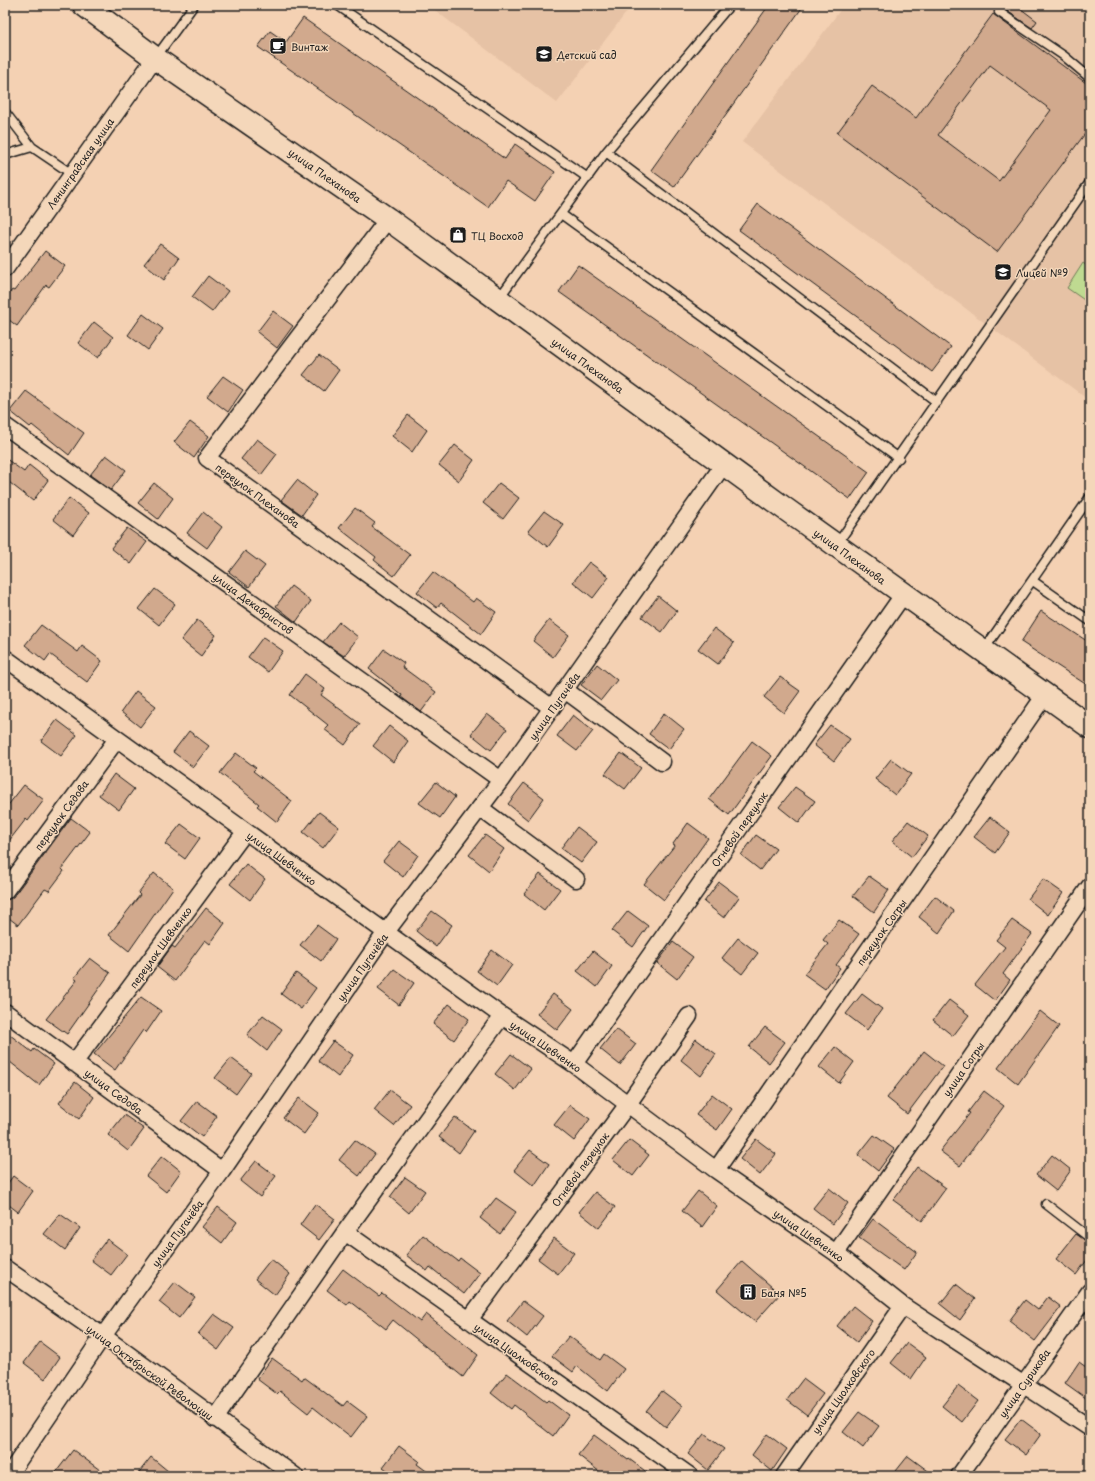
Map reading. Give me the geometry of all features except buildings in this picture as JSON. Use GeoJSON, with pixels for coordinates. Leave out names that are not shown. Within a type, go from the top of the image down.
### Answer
{"type":"FeatureCollection","features":[{"type":"Feature","properties":{"kind":"main road","name":"улица Плеханова"},"geometry":{"type":"LineString","coordinates":[[84,5],[155,58],[388,219],[903,595],[1090,727]]}},
{"type":"Feature","properties":{"kind":"street","name":"Ленинградская улица"},"geometry":{"type":"LineString","coordinates":[[5,269],[155,58]]}},
{"type":"Feature","properties":{"kind":"street","name":"переулок Плеханова"},"geometry":{"type":"LineString","coordinates":[[388,219],[207,458],[552,708]]}},
{"type":"Feature","properties":{"kind":"street","name":"улица Декабристов"},"geometry":{"type":"LineString","coordinates":[[5,426],[501,780]]}},
{"type":"Feature","properties":{"kind":"street","name":"улица Пугачёва"},"geometry":{"type":"LineString","coordinates":[[8,1476],[103,1336],[222,1171],[386,932],[501,780],[724,464]]}},
{"type":"Feature","properties":{"kind":"street","name":"Огневой переулок"},"geometry":{"type":"LineString","coordinates":[[574,1064],[903,595]]}},
{"type":"Feature","properties":{"kind":"street","name":"улица Шевченко"},"geometry":{"type":"LineString","coordinates":[[5,658],[502,1016],[574,1064],[716,1170],[836,1253],[903,1306],[1090,1428]]}},
{"type":"Feature","properties":{"kind":"street"},"geometry":{"type":"LineString","coordinates":[[565,690],[662,762]]}},
{"type":"Feature","properties":{"kind":"street","name":"переулок Согры"},"geometry":{"type":"LineString","coordinates":[[716,1170],[1045,695]]}},
{"type":"Feature","properties":{"kind":"street","name":"переулок Седова"},"geometry":{"type":"LineString","coordinates":[[5,891],[117,739]]}},
{"type":"Feature","properties":{"kind":"street"},"geometry":{"type":"LineString","coordinates":[[480,808],[576,879]]}},
{"type":"Feature","properties":{"kind":"street","name":"переулок Шевченко"},"geometry":{"type":"LineString","coordinates":[[74,1063],[245,832]]}},
{"type":"Feature","properties":{"kind":"street","name":"улица Согры"},"geometry":{"type":"LineString","coordinates":[[836,1253],[1090,886]]}},
{"type":"Feature","properties":{"kind":"street","name":"улица Седова"},"geometry":{"type":"LineString","coordinates":[[5,1012],[222,1171]]}},
{"type":"Feature","properties":{"kind":"street"},"geometry":{"type":"LineString","coordinates":[[216,1419],[345,1232],[502,1016]]}},
{"type":"Feature","properties":{"kind":"street","name":"Огневой переулок"},"geometry":{"type":"LineString","coordinates":[[469,1320],[628,1104],[688,1016]]}},
{"type":"Feature","properties":{"kind":"street","name":"улица Циолковского"},"geometry":{"type":"LineString","coordinates":[[345,1232],[690,1476]]}},
{"type":"Feature","properties":{"kind":"street","name":"улица Октябрьской Революции"},"geometry":{"type":"LineString","coordinates":[[5,1268],[103,1336],[295,1476]]}},
{"type":"Feature","properties":{"kind":"street","name":"улица Сурикова"},"geometry":{"type":"LineString","coordinates":[[961,1475],[1023,1384],[1088,1298]]}},
{"type":"Feature","properties":{"kind":"street","name":"улица Циолковского"},"geometry":{"type":"LineString","coordinates":[[784,1476],[903,1306]]}},
{"type":"Feature","properties":{"kind":"lane"},"geometry":{"type":"LineString","coordinates":[[155,58],[194,5]]}},
{"type":"Feature","properties":{"kind":"lane"},"geometry":{"type":"LineString","coordinates":[[337,5],[588,178]]}},
{"type":"Feature","properties":{"kind":"lane"},"geometry":{"type":"LineString","coordinates":[[498,299],[606,152],[730,5]]}},
{"type":"Feature","properties":{"kind":"lane"},"geometry":{"type":"LineString","coordinates":[[1004,5],[999,12],[1064,56],[1090,78]]}},
{"type":"Feature","properties":{"kind":"lane"},"geometry":{"type":"LineString","coordinates":[[5,112],[32,147],[72,174]]}},
{"type":"Feature","properties":{"kind":"lane"},"geometry":{"type":"LineString","coordinates":[[5,155],[32,147]]}},
{"type":"Feature","properties":{"kind":"lane"},"geometry":{"type":"LineString","coordinates":[[606,152],[937,402]]}},
{"type":"Feature","properties":{"kind":"lane"},"geometry":{"type":"LineString","coordinates":[[836,546],[899,458],[1090,182]]}},
{"type":"Feature","properties":{"kind":"lane"},"geometry":{"type":"LineString","coordinates":[[561,214],[899,458]]}},
{"type":"Feature","properties":{"kind":"lane"},"geometry":{"type":"LineString","coordinates":[[983,651],[1090,497]]}},
{"type":"Feature","properties":{"kind":"lane"},"geometry":{"type":"LineString","coordinates":[[1033,581],[1090,621]]}},
{"type":"Feature","properties":{"kind":"lane"},"geometry":{"type":"LineString","coordinates":[[1046,1204],[1090,1238]]}},
{"type":"Feature","properties":{"kind":"shaded area","name":"Детский сад"},"geometry":{"type":"Polygon","coordinates":[[[428,5],[632,5],[557,103],[428,5]]]}},
{"type":"Feature","properties":{"kind":"shaded area","name":"Лицей №9"},"geometry":{"type":"Polygon","coordinates":[[[844,5],[1079,5],[1090,13],[1090,401],[742,142],[844,5]]]}},
{"type":"Feature","properties":{"kind":"green space"},"geometry":{"type":"Polygon","coordinates":[[[1083,263],[1090,268],[1090,304],[1067,288],[1083,263]]]}},
{"type":"Feature","properties":{"kind":"place","name":"Винтаж"},"geometry":{"type":"Point","coordinates":[278,46]}},
{"type":"Feature","properties":{"kind":"place","name":"Детский сад"},"geometry":{"type":"Point","coordinates":[544,54]}},
{"type":"Feature","properties":{"kind":"place","name":"ТЦ Восход"},"geometry":{"type":"Point","coordinates":[458,235]}},
{"type":"Feature","properties":{"kind":"place","name":"Лицей №9"},"geometry":{"type":"Point","coordinates":[1003,272]}},
{"type":"Feature","properties":{"kind":"place","name":"Баня №5"},"geometry":{"type":"Point","coordinates":[748,1292]}}]}
